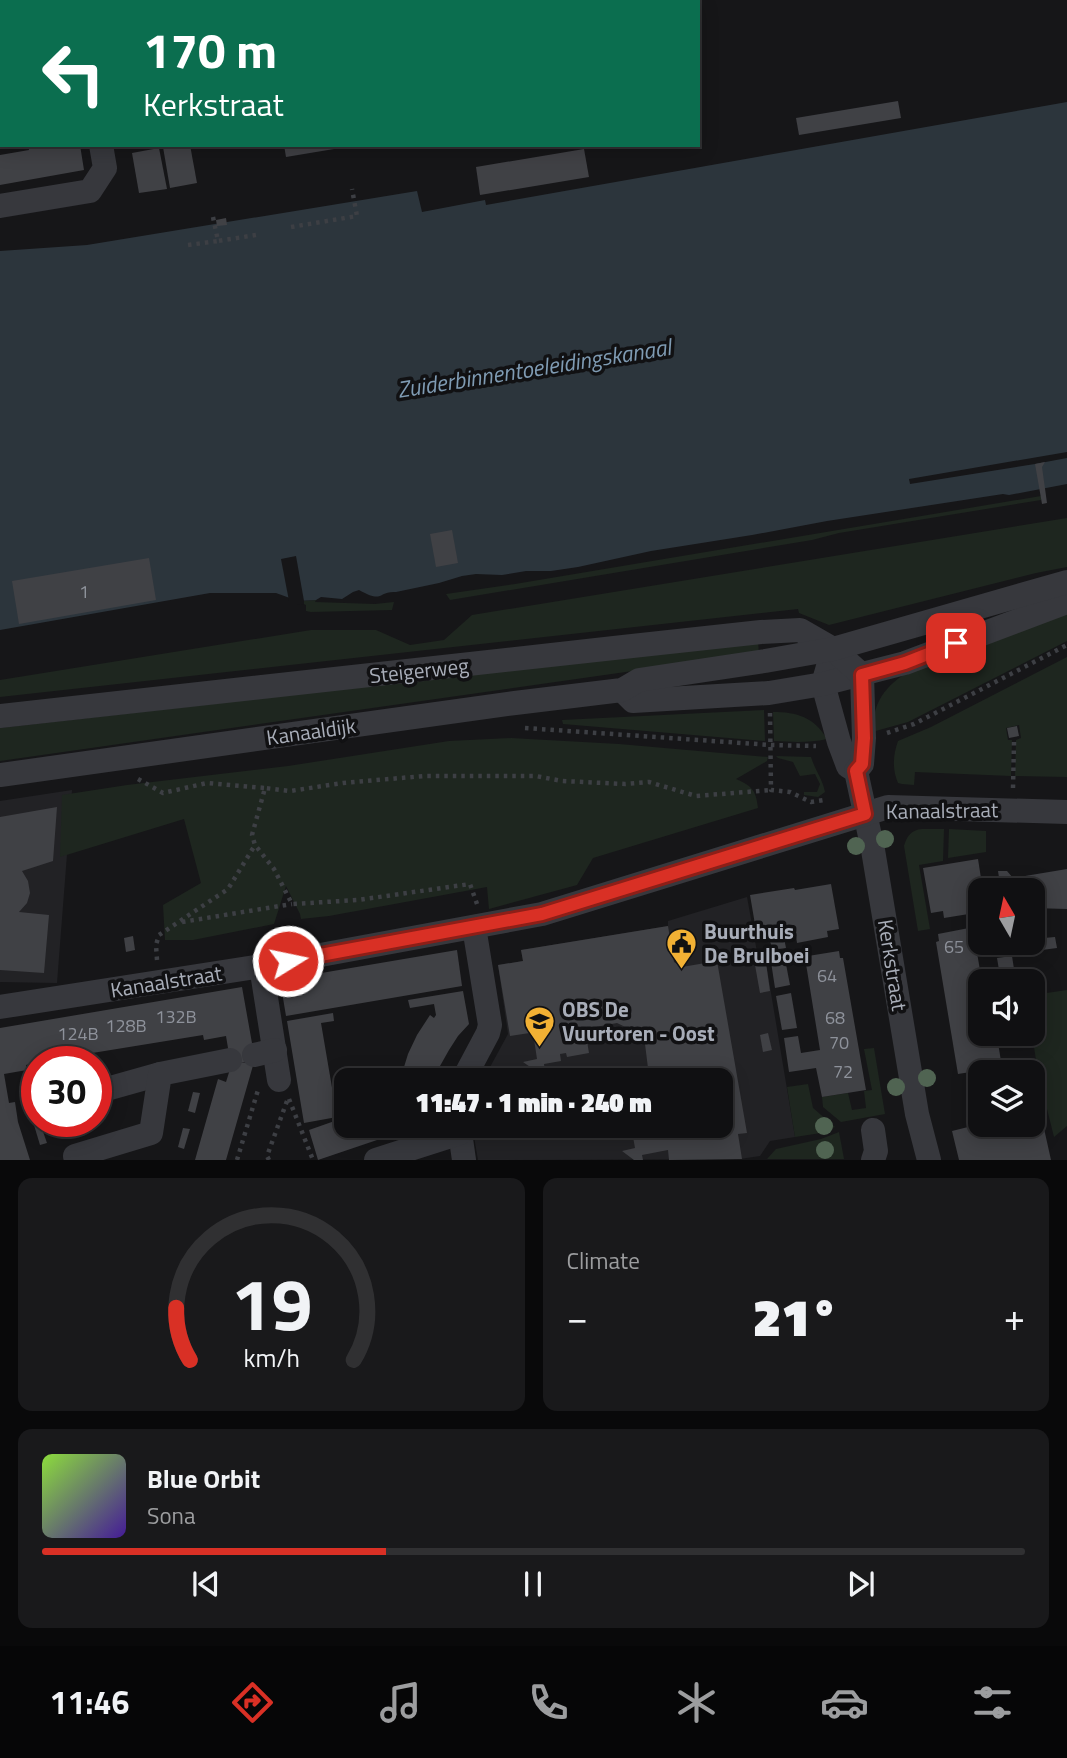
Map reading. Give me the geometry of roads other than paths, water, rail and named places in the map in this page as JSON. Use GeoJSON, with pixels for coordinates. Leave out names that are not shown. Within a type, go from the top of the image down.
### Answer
{"type":"FeatureCollection","features":[{"type":"Feature","properties":{"kind":"street"},"geometry":{"type":"LineString","coordinates":[[0,206],[90,191],[105,168],[101,147]]}},
{"type":"Feature","properties":{"kind":"street","name":"Kanaaldijk"},"geometry":{"type":"LineString","coordinates":[[0,775],[622,690],[639,680],[833,649],[1067,582]]}},
{"type":"Feature","properties":{"kind":"street","name":"Kanaaldijk"},"geometry":{"type":"LineString","coordinates":[[622,690],[633,701],[769,693],[823,684],[905,663],[1067,602]]}},
{"type":"Feature","properties":{"kind":"street","name":"Steigerweg"},"geometry":{"type":"LineString","coordinates":[[0,716],[761,632],[800,630],[833,649]]}},
{"type":"Feature","properties":{"kind":"street"},"geometry":{"type":"LineString","coordinates":[[823,684],[833,649],[862,675]]}},
{"type":"Feature","properties":{"kind":"street","name":"Kerkstraat"},"geometry":{"type":"LineString","coordinates":[[856,771],[862,764],[864,738],[862,675]]}},
{"type":"Feature","properties":{"kind":"street","name":"Kerkstraat"},"geometry":{"type":"LineString","coordinates":[[823,684],[848,766],[856,771],[873,850],[917,1114],[929,1160]]}},
{"type":"Feature","properties":{"kind":"street","name":"Kanaalstraat"},"geometry":{"type":"LineString","coordinates":[[0,1007],[261,966],[542,914],[888,807],[1067,812]]}},
{"type":"Feature","properties":{"kind":"street"},"geometry":{"type":"LineString","coordinates":[[469,1068],[490,1025],[479,926]]}},
{"type":"Feature","properties":{"kind":"street"},"geometry":{"type":"LineString","coordinates":[[261,966],[253,1055],[284,1089]]}},
{"type":"Feature","properties":{"kind":"street"},"geometry":{"type":"LineString","coordinates":[[112,1088],[160,1074],[253,1055]]}},
{"type":"Feature","properties":{"kind":"street"},"geometry":{"type":"LineString","coordinates":[[75,1156],[151,1133],[160,1074]]}},
{"type":"Feature","properties":{"kind":"street"},"geometry":{"type":"LineString","coordinates":[[873,1130],[877,1151],[873,1160]]}},
{"type":"Feature","properties":{"kind":"street"},"geometry":{"type":"LineString","coordinates":[[376,1160],[435,1138]]}},
{"type":"Feature","properties":{"kind":"street"},"geometry":{"type":"LineString","coordinates":[[460,1138],[464,1160]]}},
{"type":"Feature","properties":{"kind":"water","name":"Zuiderbinnentoeleidingskanaal"},"geometry":{"type":"Polygon","coordinates":[[[1067,102],[1067,484],[827,521],[651,551],[578,567],[462,576],[377,597],[359,590],[342,599],[321,597],[298,601],[276,593],[210,593],[0,630],[0,251],[87,245],[417,191],[422,212],[485,200],[486,205],[1067,102]]]}},
{"type":"Feature","properties":{"kind":"place","name":"Buurthuis De Brulboei"},"geometry":{"type":"Point","coordinates":[681,970]}},
{"type":"Feature","properties":{"kind":"place","name":"OBS De Vuurtoren - Oost"},"geometry":{"type":"Point","coordinates":[539,1048]}}]}
